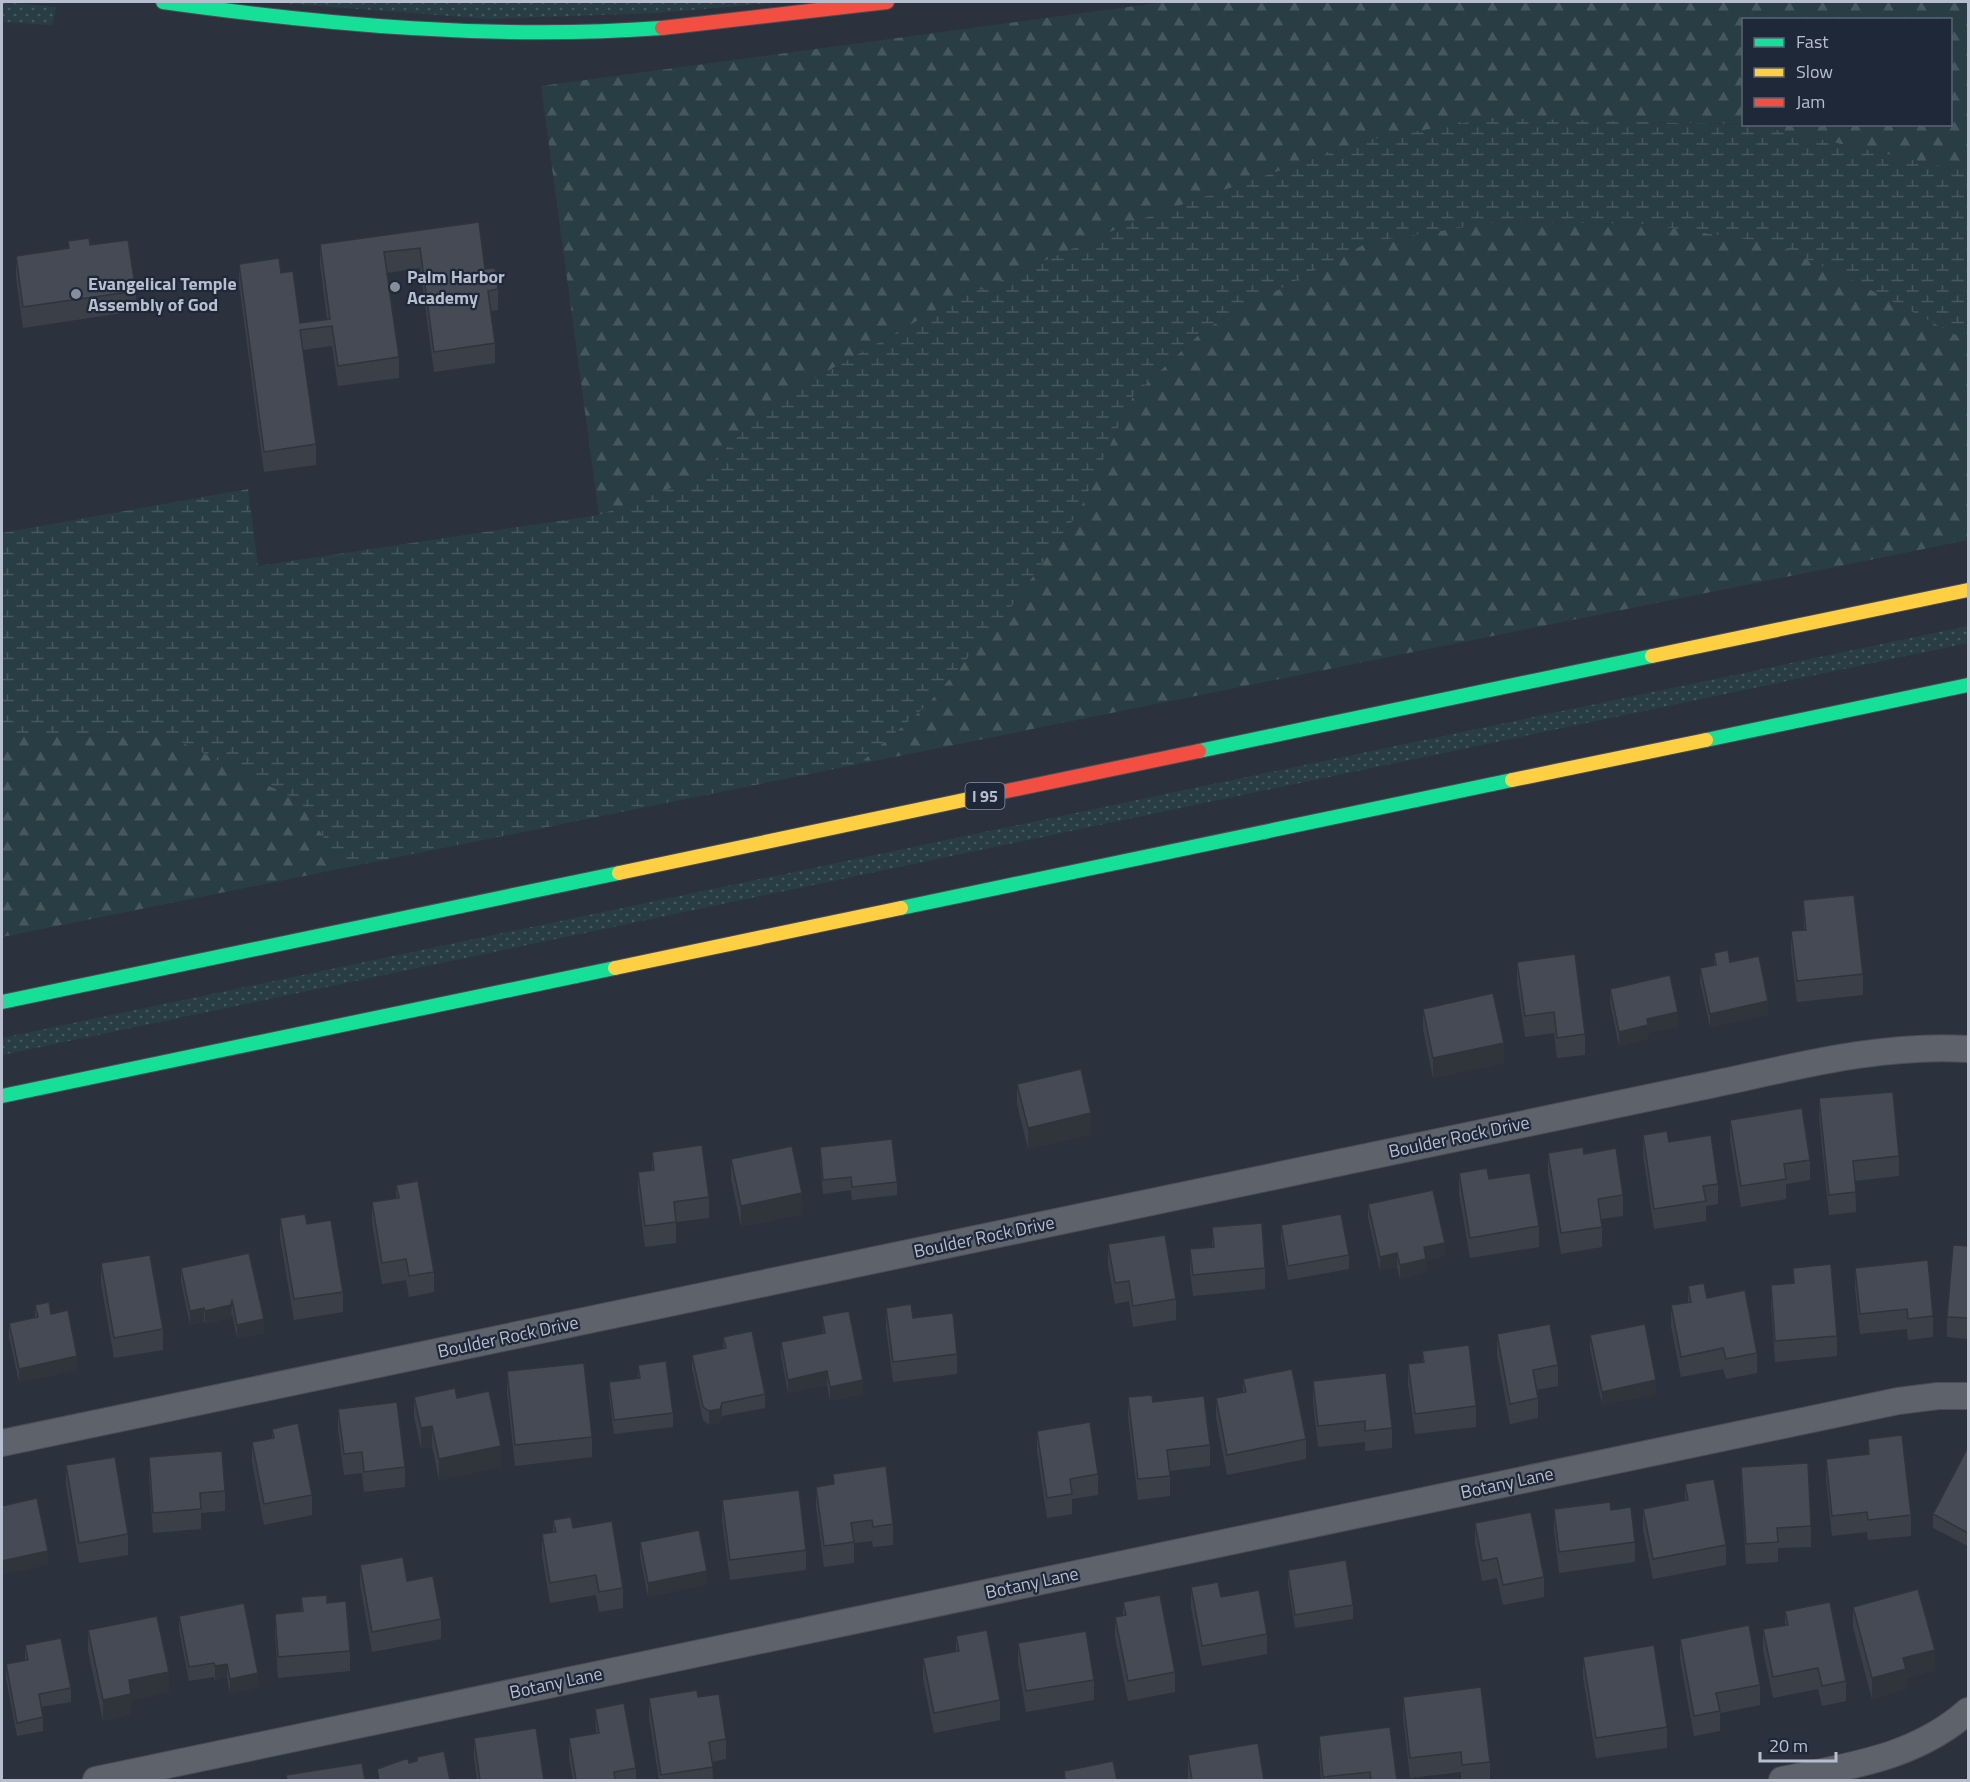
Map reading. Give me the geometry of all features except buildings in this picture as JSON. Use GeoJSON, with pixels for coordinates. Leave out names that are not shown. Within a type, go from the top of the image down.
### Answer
{"type":"FeatureCollection","features":[{"type":"Feature","properties":{"kind":"main road"},"geometry":{"type":"LineString","coordinates":[[163,2],[386,26],[548,33],[692,25],[887,2]]}},
{"type":"Feature","properties":{"kind":"main road","name":"I 95"},"geometry":{"type":"LineString","coordinates":[[2,1002],[1968,590]]}},
{"type":"Feature","properties":{"kind":"main road"},"geometry":{"type":"LineString","coordinates":[[2,1096],[1968,685]]}},
{"type":"Feature","properties":{"kind":"street","name":"Boulder Rock Drive"},"geometry":{"type":"LineString","coordinates":[[2,1443],[1707,1086],[1862,1055],[1914,1049],[1968,1049]]}},
{"type":"Feature","properties":{"kind":"street","name":"Botany Lane"},"geometry":{"type":"LineString","coordinates":[[96,1780],[1886,1403],[1938,1396],[1968,1396]]}},
{"type":"Feature","properties":{"kind":"street"},"geometry":{"type":"LineString","coordinates":[[1782,1780],[1898,1754],[1942,1732],[1968,1711]]}},
{"type":"Feature","properties":{"kind":"green space"},"geometry":{"type":"Polygon","coordinates":[[[2,2],[56,7],[52,25],[2,22],[2,2]]]}},
{"type":"Feature","properties":{"kind":"green space"},"geometry":{"type":"Polygon","coordinates":[[[267,2],[785,2],[657,13],[489,19],[267,2]]]}},
{"type":"Feature","properties":{"kind":"green space"},"geometry":{"type":"Polygon","coordinates":[[[1165,2],[1968,2],[1968,172],[1759,126],[1952,126],[1952,18],[1742,18],[1742,124],[1643,122],[1367,140],[1133,222],[949,303],[771,403],[696,479],[599,515],[541,86],[1165,2]]]}},
{"type":"Feature","properties":{"kind":"green space"},"geometry":{"type":"Polygon","coordinates":[[[1492,118],[1742,125],[1759,126],[1968,172],[1968,341],[1850,279],[1772,243],[1644,224],[1498,222],[1368,242],[1205,329],[1133,396],[1078,513],[1006,614],[926,706],[859,764],[344,868],[300,801],[169,736],[23,735],[2,732],[2,533],[248,489],[258,566],[599,515],[696,479],[771,403],[949,303],[1133,222],[1367,140],[1492,118]]]}},
{"type":"Feature","properties":{"kind":"green space"},"geometry":{"type":"Polygon","coordinates":[[[1498,222],[1644,224],[1772,243],[1850,279],[1968,341],[1968,540],[859,764],[926,706],[1006,614],[1078,513],[1133,396],[1205,329],[1368,242],[1498,222]]]}},
{"type":"Feature","properties":{"kind":"green space"},"geometry":{"type":"Polygon","coordinates":[[[1968,626],[1968,643],[2,1055],[2,1038],[1968,626]]]}},
{"type":"Feature","properties":{"kind":"green space"},"geometry":{"type":"Polygon","coordinates":[[[2,732],[23,735],[169,736],[300,801],[344,868],[2,937],[2,732]]]}},
{"type":"Feature","properties":{"kind":"traffic: fast"},"geometry":{"type":"LineString","coordinates":[[163,2],[287,17],[412,28],[537,32],[662,28]]}},
{"type":"Feature","properties":{"kind":"traffic: fast"},"geometry":{"type":"LineString","coordinates":[[1199,751],[1652,656]]}},
{"type":"Feature","properties":{"kind":"traffic: fast"},"geometry":{"type":"LineString","coordinates":[[1706,740],[1968,685]]}},
{"type":"Feature","properties":{"kind":"traffic: fast"},"geometry":{"type":"LineString","coordinates":[[901,908],[1512,780]]}},
{"type":"Feature","properties":{"kind":"traffic: fast"},"geometry":{"type":"LineString","coordinates":[[2,1002],[619,873]]}},
{"type":"Feature","properties":{"kind":"traffic: fast"},"geometry":{"type":"LineString","coordinates":[[2,1096],[615,968]]}},
{"type":"Feature","properties":{"kind":"traffic: slow"},"geometry":{"type":"LineString","coordinates":[[1652,656],[1968,590]]}},
{"type":"Feature","properties":{"kind":"traffic: slow"},"geometry":{"type":"LineString","coordinates":[[1512,780],[1706,740]]}},
{"type":"Feature","properties":{"kind":"traffic: slow"},"geometry":{"type":"LineString","coordinates":[[619,873],[978,797]]}},
{"type":"Feature","properties":{"kind":"traffic: slow"},"geometry":{"type":"LineString","coordinates":[[615,968],[901,908]]}},
{"type":"Feature","properties":{"kind":"traffic: jam"},"geometry":{"type":"LineString","coordinates":[[662,28],[887,2]]}},
{"type":"Feature","properties":{"kind":"traffic: jam"},"geometry":{"type":"LineString","coordinates":[[978,797],[1199,751]]}},
{"type":"Feature","properties":{"kind":"place","name":"Palm Harbor Academy"},"geometry":{"type":"Point","coordinates":[395,287]}},
{"type":"Feature","properties":{"kind":"place","name":"Evangelical Temple Assembly of God"},"geometry":{"type":"Point","coordinates":[76,294]}}]}
